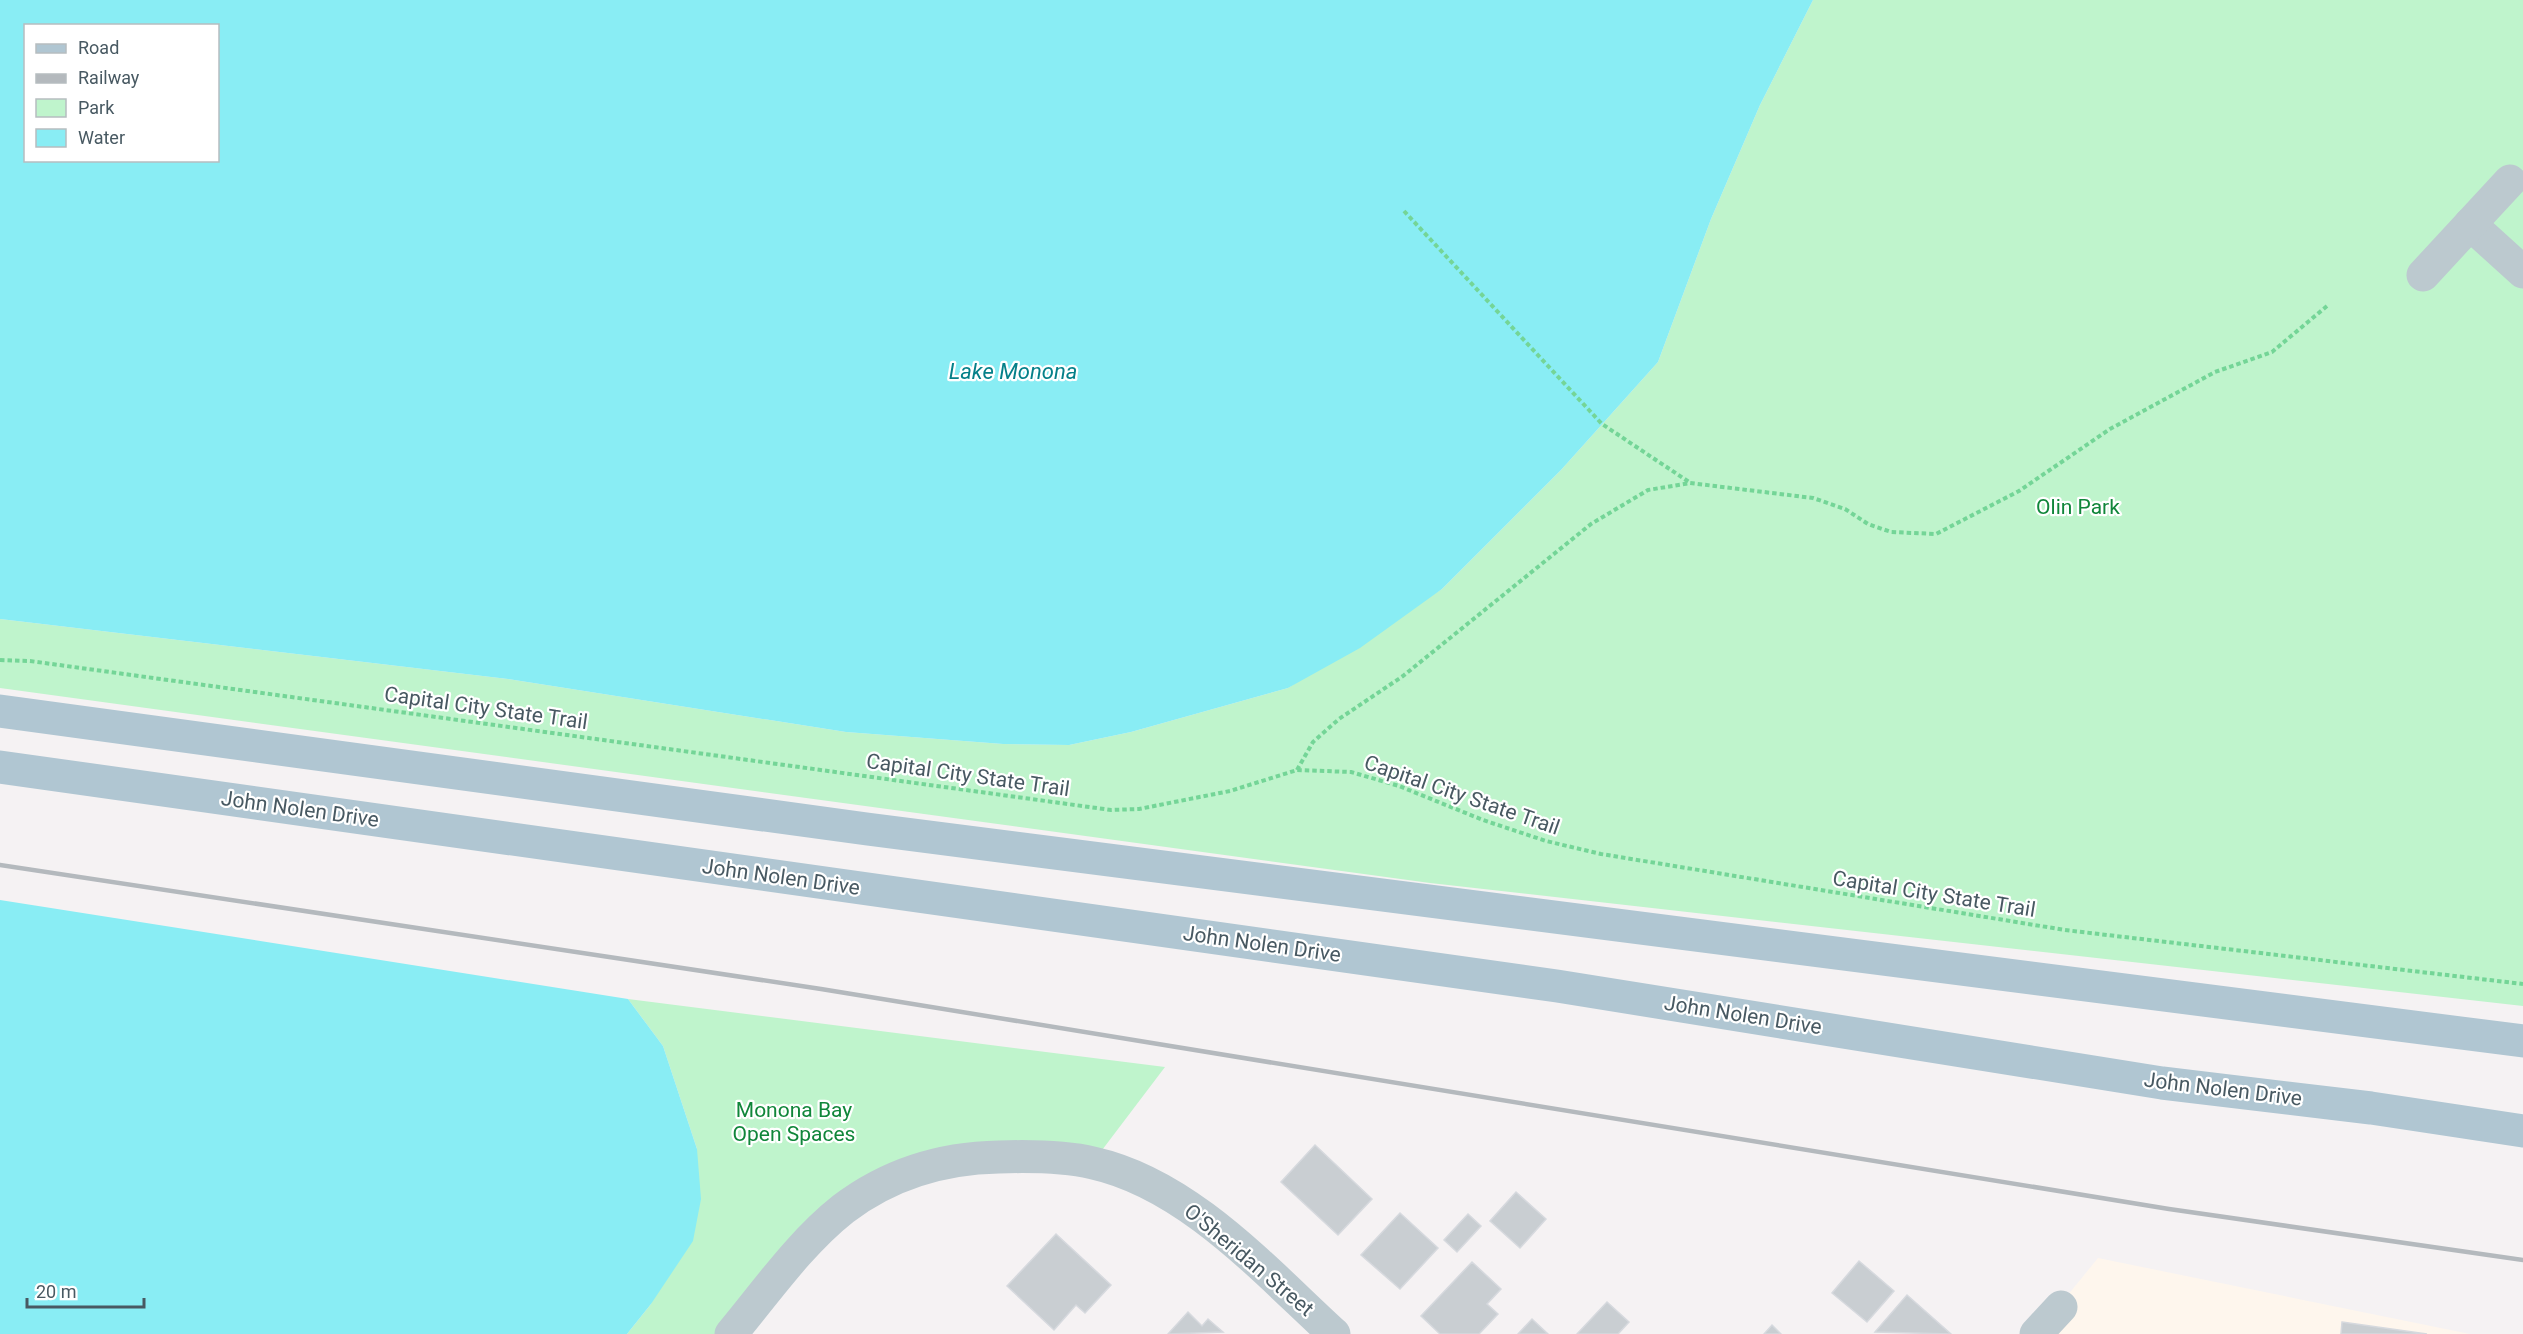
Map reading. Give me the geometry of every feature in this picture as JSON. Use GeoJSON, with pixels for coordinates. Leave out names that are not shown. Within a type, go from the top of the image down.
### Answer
{"type":"FeatureCollection","features":[{"type":"Feature","properties":{"kind":"main road"},"geometry":{"type":"LineString","coordinates":[[0,711],[867,829],[2523,1041]]}},
{"type":"Feature","properties":{"kind":"main road","name":"John Nolen Drive"},"geometry":{"type":"LineString","coordinates":[[0,767],[1557,986],[2162,1083],[2371,1108],[2523,1131]]}},
{"type":"Feature","properties":{"kind":"street"},"geometry":{"type":"LineString","coordinates":[[2423,274],[2510,181]]}},
{"type":"Feature","properties":{"kind":"street"},"geometry":{"type":"LineString","coordinates":[[2470,224],[2523,272]]}},
{"type":"Feature","properties":{"kind":"street","name":"O'Sheridan Street"},"geometry":{"type":"LineString","coordinates":[[731,1334],[807,1244],[841,1211],[872,1189],[890,1179],[925,1166],[949,1161],[1033,1156],[1093,1162],[1132,1175],[1181,1202],[1229,1238],[1335,1334]]}},
{"type":"Feature","properties":{"kind":"street"},"geometry":{"type":"LineString","coordinates":[[2036,1334],[2061,1307]]}},
{"type":"Feature","properties":{"kind":"path"},"geometry":{"type":"LineString","coordinates":[[1404,211],[1602,424],[1690,483]]}},
{"type":"Feature","properties":{"kind":"path"},"geometry":{"type":"LineString","coordinates":[[1297,770],[1313,742],[1339,719],[1403,676],[1591,524],[1648,490],[1690,483],[1813,498],[1845,509],[1868,524],[1892,532],[1936,534],[2019,491],[2110,429],[2215,372],[2272,352],[2327,306]]}},
{"type":"Feature","properties":{"kind":"path","name":"Capital City State Trail"},"geometry":{"type":"LineString","coordinates":[[0,660],[53,664],[1111,810],[1139,809],[1218,793],[1297,770],[1351,772],[1399,786],[1484,820],[1546,841],[1601,854],[2065,930],[2523,984]]}},
{"type":"Feature","properties":{"kind":"shaded area"},"geometry":{"type":"Polygon","coordinates":[[[2098,1258],[2470,1334],[2036,1334],[2098,1258]]]}},
{"type":"Feature","properties":{"kind":"green space","name":"Olin Park"},"geometry":{"type":"Polygon","coordinates":[[[1813,0],[2523,0],[2523,1006],[1430,883],[0,688],[0,619],[508,679],[846,732],[1003,744],[1069,745],[1131,732],[1288,688],[1442,589],[1561,470],[1658,362],[1711,219],[1760,105],[1813,0]]]}},
{"type":"Feature","properties":{"kind":"green space","name":"Monona Bay Open Spaces"},"geometry":{"type":"Polygon","coordinates":[[[628,999],[1165,1067],[1093,1162],[889,1179],[731,1334],[627,1334],[651,1304],[697,1149],[663,1046],[628,999]]]}},
{"type":"Feature","properties":{"kind":"water","name":"Lake Monona"},"geometry":{"type":"Polygon","coordinates":[[[0,0],[1813,0],[1760,105],[1711,219],[1658,362],[1561,470],[1442,589],[1360,648],[1288,688],[1131,732],[1069,745],[1003,744],[846,732],[508,679],[0,619],[0,0]]]}},
{"type":"Feature","properties":{"kind":"water"},"geometry":{"type":"Polygon","coordinates":[[[0,900],[628,999],[663,1046],[697,1149],[701,1199],[693,1241],[651,1304],[627,1334],[0,1334],[0,900]]]}},
{"type":"Feature","properties":{"kind":"building"},"geometry":{"type":"Polygon","coordinates":[[[1315,1145],[1372,1199],[1338,1235],[1281,1182],[1315,1145]]]}},
{"type":"Feature","properties":{"kind":"building"},"geometry":{"type":"Polygon","coordinates":[[[1516,1192],[1546,1219],[1520,1248],[1490,1221],[1516,1192]]]}},
{"type":"Feature","properties":{"kind":"building"},"geometry":{"type":"Polygon","coordinates":[[[1400,1213],[1438,1248],[1400,1289],[1361,1255],[1400,1213]]]}},
{"type":"Feature","properties":{"kind":"building"},"geometry":{"type":"Polygon","coordinates":[[[1468,1214],[1481,1226],[1457,1252],[1444,1240],[1468,1214]]]}},
{"type":"Feature","properties":{"kind":"building"},"geometry":{"type":"Polygon","coordinates":[[[1056,1234],[1111,1285],[1085,1313],[1076,1305],[1054,1330],[1007,1286],[1056,1234]]]}},
{"type":"Feature","properties":{"kind":"building"},"geometry":{"type":"Polygon","coordinates":[[[1859,1261],[1894,1291],[1867,1322],[1832,1293],[1859,1261]]]}},
{"type":"Feature","properties":{"kind":"building"},"geometry":{"type":"Polygon","coordinates":[[[1472,1262],[1501,1289],[1487,1304],[1498,1314],[1479,1334],[1440,1334],[1421,1316],[1472,1262]]]}},
{"type":"Feature","properties":{"kind":"building"},"geometry":{"type":"Polygon","coordinates":[[[1907,1295],[1951,1334],[1875,1332],[1907,1295]]]}},
{"type":"Feature","properties":{"kind":"building"},"geometry":{"type":"Polygon","coordinates":[[[1607,1302],[1629,1322],[1618,1334],[1577,1334],[1607,1302]]]}},
{"type":"Feature","properties":{"kind":"building"},"geometry":{"type":"Polygon","coordinates":[[[1188,1312],[1202,1326],[1208,1319],[1223,1332],[1168,1334],[1188,1312]]]}},
{"type":"Feature","properties":{"kind":"building"},"geometry":{"type":"Polygon","coordinates":[[[1532,1319],[1548,1334],[1518,1334],[1532,1319]]]}},
{"type":"Feature","properties":{"kind":"building"},"geometry":{"type":"Polygon","coordinates":[[[2342,1322],[2427,1334],[2341,1334],[2342,1322]]]}},
{"type":"Feature","properties":{"kind":"building"},"geometry":{"type":"Polygon","coordinates":[[[1772,1325],[1781,1334],[1764,1334],[1772,1325]]]}},
{"type":"Feature","properties":{"kind":"railway"},"geometry":{"type":"LineString","coordinates":[[0,865],[821,989],[2169,1209],[2523,1260]]}}]}
